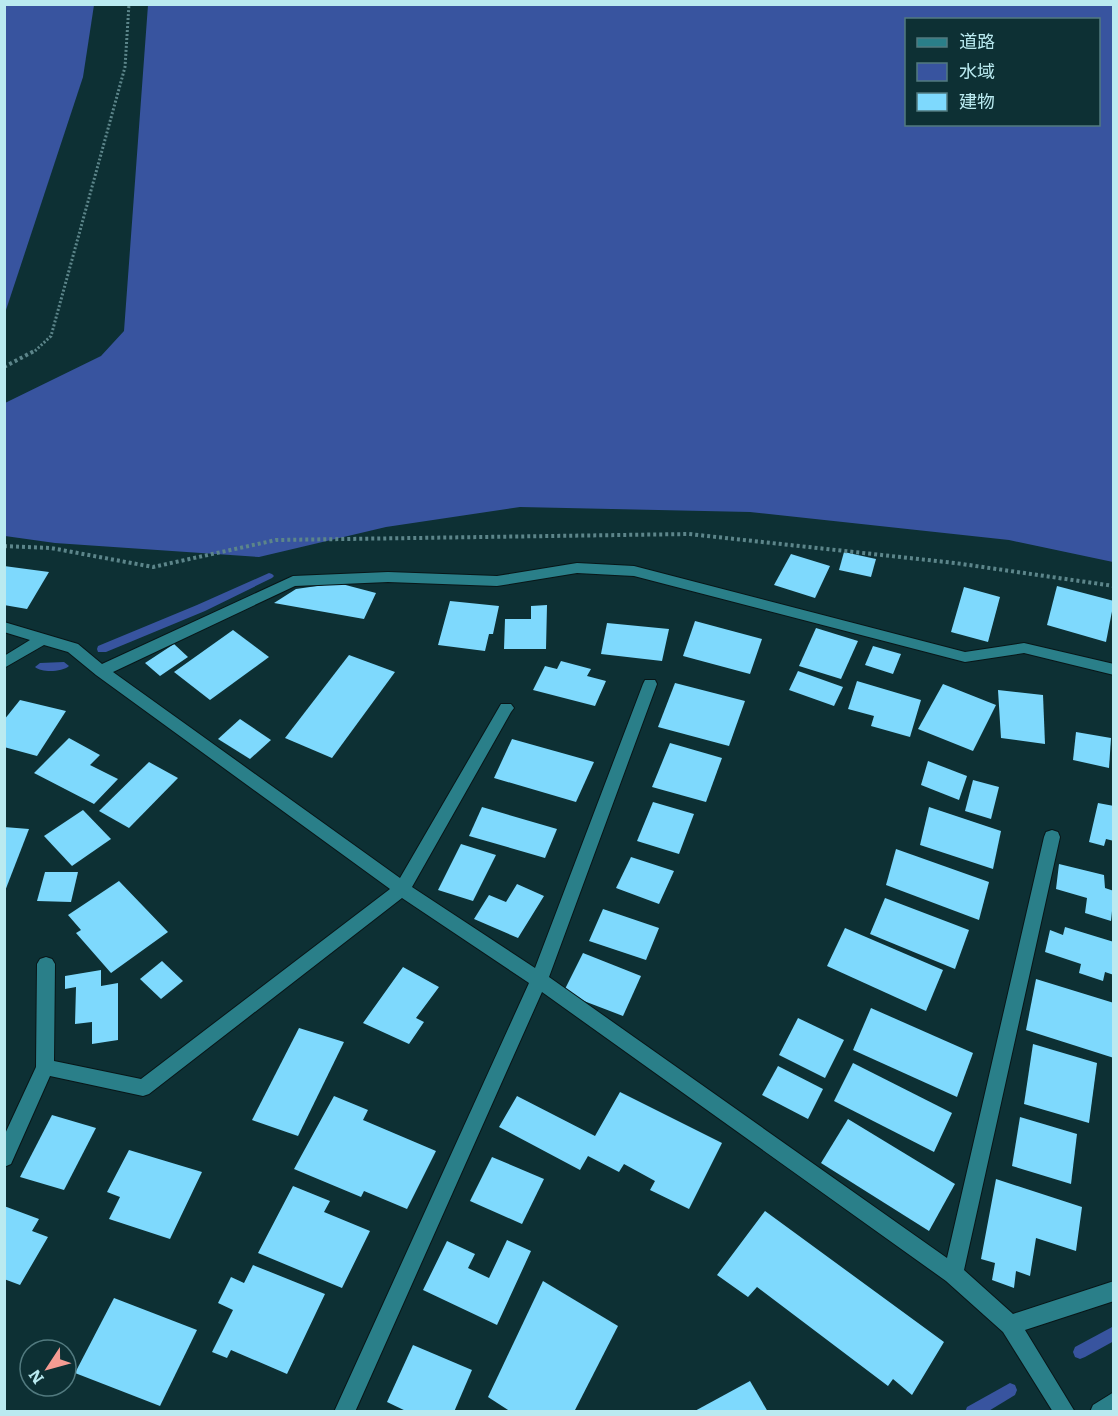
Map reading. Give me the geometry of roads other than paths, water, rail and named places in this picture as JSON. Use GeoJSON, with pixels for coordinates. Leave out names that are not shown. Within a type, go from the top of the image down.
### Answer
{"type":"FeatureCollection","features":[{"type":"Feature","properties":{"kind":"street"},"geometry":{"type":"LineString","coordinates":[[101,671],[293,581],[388,577],[497,581],[577,568],[634,571],[965,657],[1024,648],[1113,670]]}},
{"type":"Feature","properties":{"kind":"street"},"geometry":{"type":"LineString","coordinates":[[4,627],[73,648],[101,671],[402,889],[538,980],[953,1274],[1010,1325],[1065,1412]]}},
{"type":"Feature","properties":{"kind":"street"},"geometry":{"type":"LineString","coordinates":[[4,663],[44,638]]}},
{"type":"Feature","properties":{"kind":"street"},"geometry":{"type":"LineString","coordinates":[[344,1412],[538,980],[650,684]]}},
{"type":"Feature","properties":{"kind":"street"},"geometry":{"type":"LineString","coordinates":[[45,1067],[143,1088],[402,889],[506,708]]}},
{"type":"Feature","properties":{"kind":"street"},"geometry":{"type":"LineString","coordinates":[[953,1274],[1052,837]]}},
{"type":"Feature","properties":{"kind":"street"},"geometry":{"type":"LineString","coordinates":[[4,1158],[45,1067],[46,964]]}},
{"type":"Feature","properties":{"kind":"street"},"geometry":{"type":"LineString","coordinates":[[1010,1325],[1113,1291]]}},
{"type":"Feature","properties":{"kind":"street"},"geometry":{"type":"LineString","coordinates":[[1100,1412],[1113,1402]]}},
{"type":"Feature","properties":{"kind":"water"},"geometry":{"type":"Polygon","coordinates":[[[5,4],[94,5],[83,77],[5,313],[5,4]]]}},
{"type":"Feature","properties":{"kind":"water"},"geometry":{"type":"Polygon","coordinates":[[[148,5],[1113,5],[1113,562],[1009,540],[750,512],[520,507],[386,527],[259,557],[55,543],[5,536],[5,403],[101,356],[124,331],[148,5]]]}},
{"type":"Feature","properties":{"kind":"waterway"},"geometry":{"type":"LineString","coordinates":[[102,649],[201,608],[269,576]]}},
{"type":"Feature","properties":{"kind":"waterway"},"geometry":{"type":"LineString","coordinates":[[40,667],[64,666]]}},
{"type":"Feature","properties":{"kind":"waterway"},"geometry":{"type":"LineString","coordinates":[[1080,1352],[1114,1333]]}},
{"type":"Feature","properties":{"kind":"waterway"},"geometry":{"type":"LineString","coordinates":[[972,1412],[1010,1390]]}}]}
